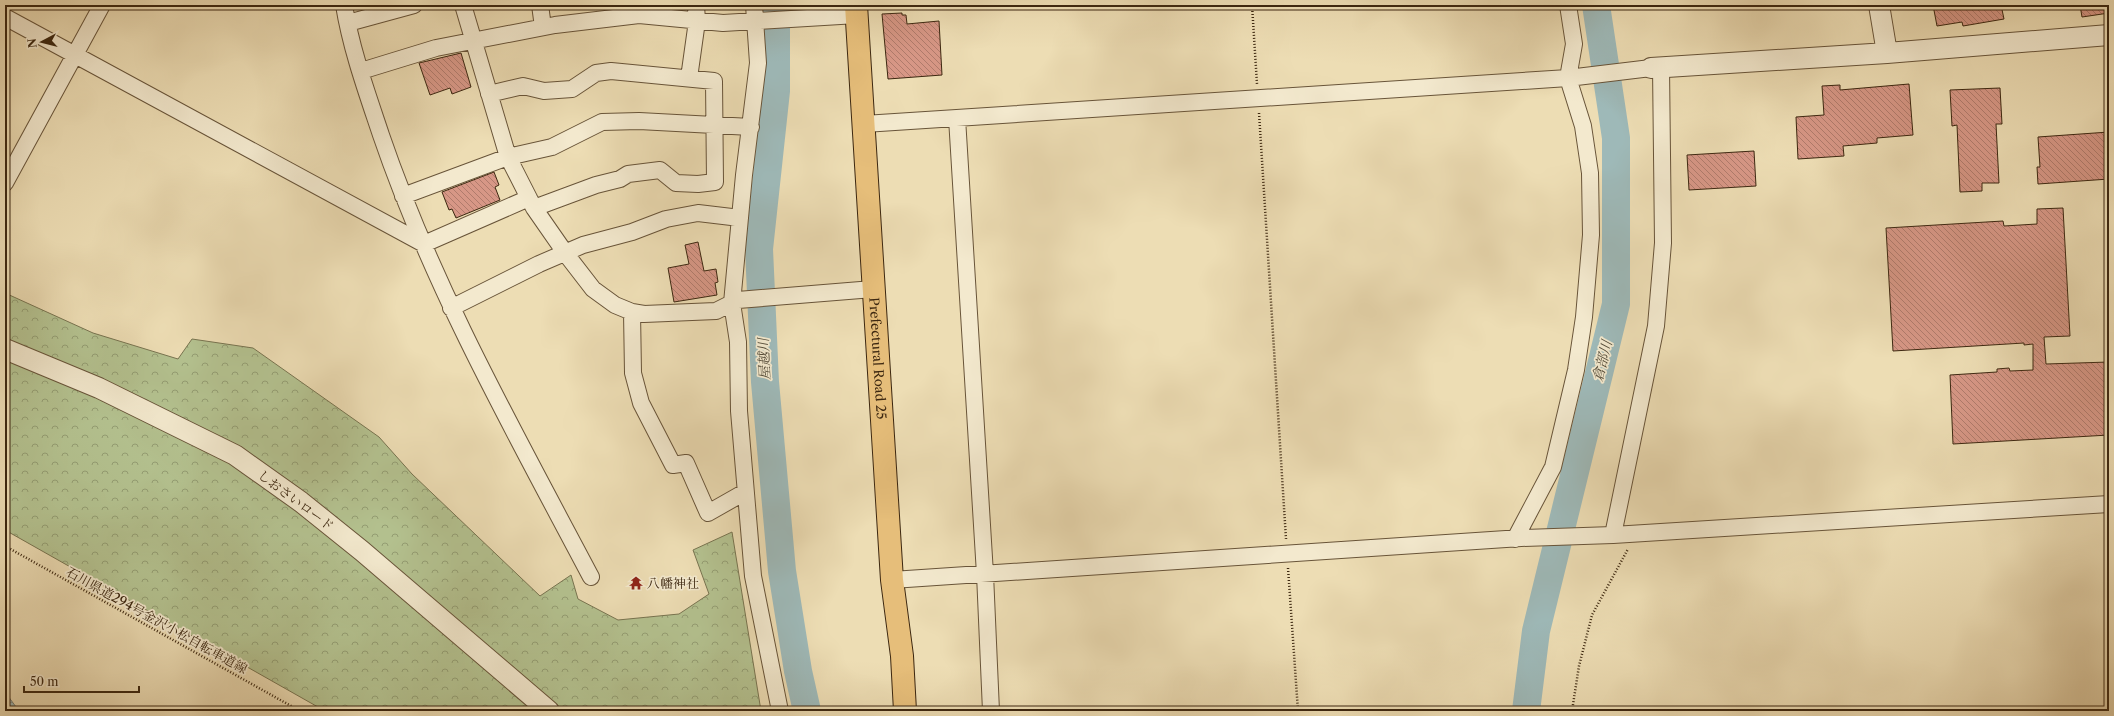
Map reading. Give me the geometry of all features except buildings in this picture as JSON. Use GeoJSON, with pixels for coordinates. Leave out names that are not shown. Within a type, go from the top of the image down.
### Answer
{"type":"FeatureCollection","features":[{"type":"Feature","properties":{"kind":"main road","name":"Prefectural Road 25"},"geometry":{"type":"LineString","coordinates":[[857,10],[892,580],[902,656],[905,711]]}},
{"type":"Feature","properties":{"kind":"street"},"geometry":{"type":"LineString","coordinates":[[5,183],[102,5]]}},
{"type":"Feature","properties":{"kind":"street"},"geometry":{"type":"LineString","coordinates":[[414,5],[342,11],[370,104],[403,196],[452,308],[498,401],[591,577]]}},
{"type":"Feature","properties":{"kind":"street"},"geometry":{"type":"LineString","coordinates":[[463,5],[508,157],[532,203],[565,253],[593,289],[615,305],[632,312],[644,314],[716,311],[735,302],[775,297],[873,289]]}},
{"type":"Feature","properties":{"kind":"street"},"geometry":{"type":"LineString","coordinates":[[540,5],[543,27]]}},
{"type":"Feature","properties":{"kind":"street"},"geometry":{"type":"LineString","coordinates":[[1518,539],[1553,467],[1576,370],[1584,317],[1591,235],[1590,173],[1574,77],[1574,44],[1568,5]]}},
{"type":"Feature","properties":{"kind":"street"},"geometry":{"type":"LineString","coordinates":[[1879,5],[1887,53]]}},
{"type":"Feature","properties":{"kind":"street"},"geometry":{"type":"LineString","coordinates":[[361,71],[436,48],[543,27],[639,15],[697,13],[723,23],[757,15],[798,19],[857,10]]}},
{"type":"Feature","properties":{"kind":"street"},"geometry":{"type":"LineString","coordinates":[[689,78],[697,13]]}},
{"type":"Feature","properties":{"kind":"street"},"geometry":{"type":"LineString","coordinates":[[757,15],[758,62],[740,218],[735,302],[738,342],[739,411],[753,576],[780,711]]}},
{"type":"Feature","properties":{"kind":"street"},"geometry":{"type":"LineString","coordinates":[[5,17],[424,244],[532,203],[620,179],[628,174],[660,170],[676,183],[698,184],[715,182],[714,81],[611,71],[596,73],[572,89],[544,91],[523,86],[489,94]]}},
{"type":"Feature","properties":{"kind":"street"},"geometry":{"type":"LineString","coordinates":[[864,124],[1574,77],[1656,67],[1887,53],[2109,35]]}},
{"type":"Feature","properties":{"kind":"street"},"geometry":{"type":"LineString","coordinates":[[1613,535],[1656,326],[1663,243],[1656,67]]}},
{"type":"Feature","properties":{"kind":"street"},"geometry":{"type":"LineString","coordinates":[[957,118],[985,574],[991,711]]}},
{"type":"Feature","properties":{"kind":"street"},"geometry":{"type":"LineString","coordinates":[[403,196],[508,157],[552,147],[602,122],[639,122],[751,127]]}},
{"type":"Feature","properties":{"kind":"street"},"geometry":{"type":"LineString","coordinates":[[452,308],[538,264],[583,245],[632,232],[666,219],[698,213],[740,218]]}},
{"type":"Feature","properties":{"kind":"street"},"geometry":{"type":"LineString","coordinates":[[632,312],[633,373],[635,381],[641,403],[673,464],[686,462],[708,513],[745,492]]}},
{"type":"Feature","properties":{"kind":"street","name":"しおさいロード"},"geometry":{"type":"LineString","coordinates":[[5,349],[99,388],[235,455],[301,502],[362,551],[549,711]]}},
{"type":"Feature","properties":{"kind":"street"},"geometry":{"type":"LineString","coordinates":[[892,580],[1595,534],[1613,535],[2109,504]]}},
{"type":"Feature","properties":{"kind":"path"},"geometry":{"type":"LineString","coordinates":[[1252,5],[1298,711]]}},
{"type":"Feature","properties":{"kind":"path"},"geometry":{"type":"LineString","coordinates":[[1572,711],[1579,666],[1592,615],[1631,544]]}},
{"type":"Feature","properties":{"kind":"path","name":"石川県道294号金沢小松自転車道線"},"geometry":{"type":"LineString","coordinates":[[5,546],[300,711]]}},
{"type":"Feature","properties":{"kind":"green space"},"geometry":{"type":"Polygon","coordinates":[[[5,293],[93,333],[178,359],[192,339],[253,348],[379,437],[412,474],[540,596],[571,575],[578,599],[618,620],[679,614],[709,594],[693,550],[732,532],[761,711],[325,711],[5,530],[5,293]]]}},
{"type":"Feature","properties":{"kind":"water"},"geometry":{"type":"Polygon","coordinates":[[[5,692],[19,711],[5,711],[5,692]]]}},
{"type":"Feature","properties":{"kind":"waterway","name":"屋越川"},"geometry":{"type":"LineString","coordinates":[[776,5],[776,91],[759,249],[765,382],[782,571],[798,671],[807,711]]}},
{"type":"Feature","properties":{"kind":"waterway","name":"倉部川"},"geometry":{"type":"LineString","coordinates":[[1526,711],[1536,631],[1616,304],[1616,138],[1596,5]]}},
{"type":"Feature","properties":{"kind":"place","name":"八幡神社"},"geometry":{"type":"Point","coordinates":[636,583]}}]}
